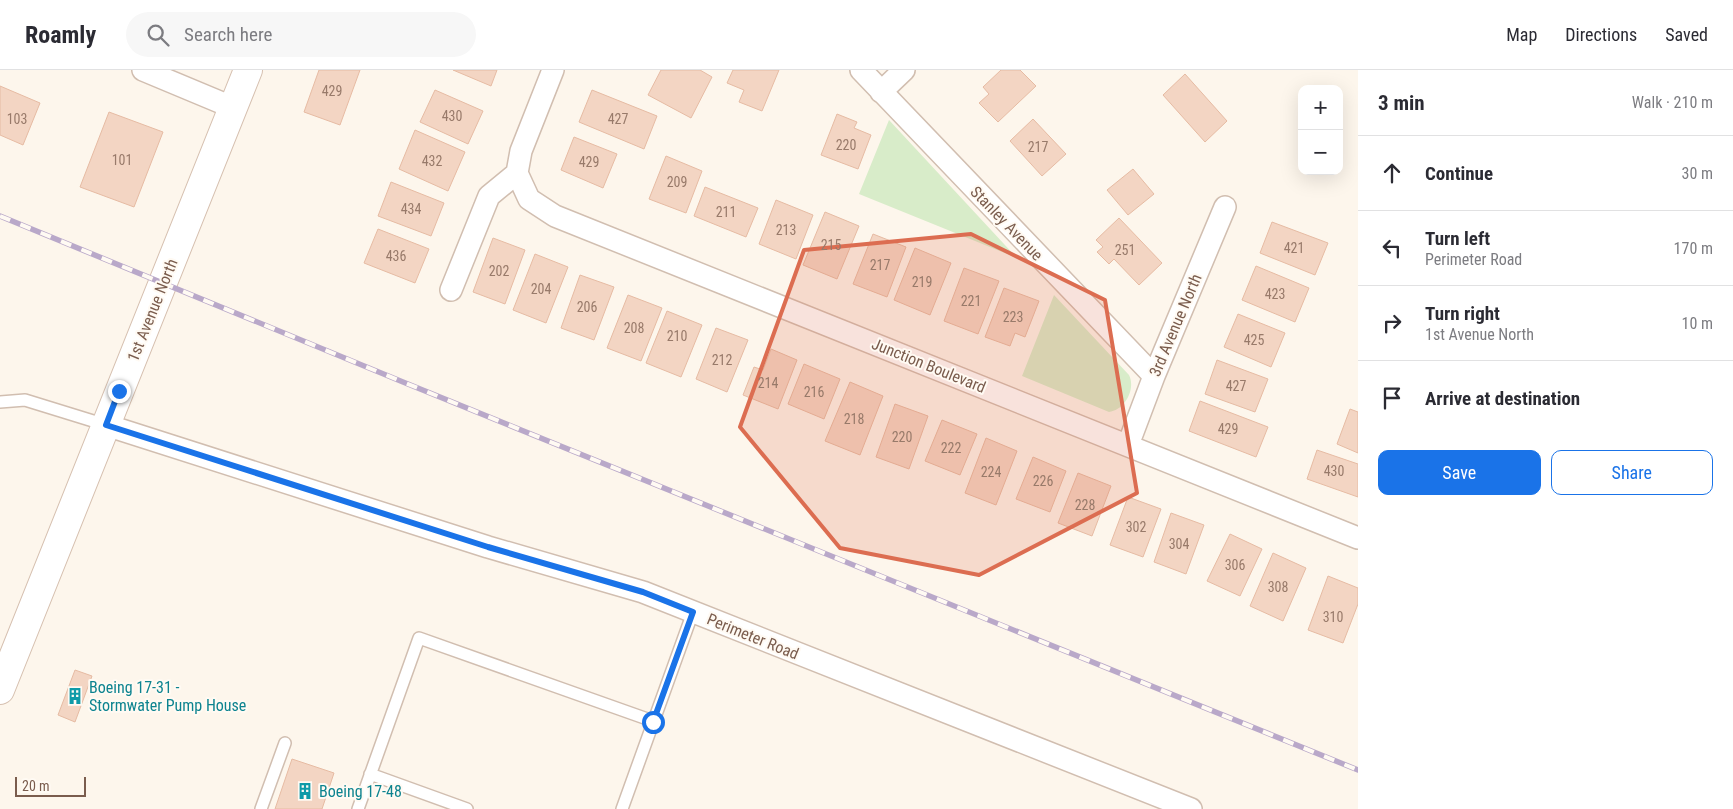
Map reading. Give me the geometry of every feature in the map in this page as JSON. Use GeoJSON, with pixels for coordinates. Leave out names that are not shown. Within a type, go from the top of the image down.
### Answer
{"type":"FeatureCollection","features":[{"type":"Feature","properties":{"kind":"street"},"geometry":{"type":"LineString","coordinates":[[143,70],[234,108]]}},
{"type":"Feature","properties":{"kind":"street","name":"1st Avenue North"},"geometry":{"type":"LineString","coordinates":[[0,690],[248,70]]}},
{"type":"Feature","properties":{"kind":"street"},"geometry":{"type":"LineString","coordinates":[[451,290],[489,196],[517,173],[521,151],[553,70]]}},
{"type":"Feature","properties":{"kind":"street","name":"Stanley Avenue"},"geometry":{"type":"LineString","coordinates":[[860,70],[1154,376]]}},
{"type":"Feature","properties":{"kind":"street"},"geometry":{"type":"LineString","coordinates":[[882,92],[904,70]]}},
{"type":"Feature","properties":{"kind":"street","name":"Junction Boulevard"},"geometry":{"type":"LineString","coordinates":[[517,173],[529,199],[555,216],[1358,538]]}},
{"type":"Feature","properties":{"kind":"street","name":"3rd Avenue North"},"geometry":{"type":"LineString","coordinates":[[1128,445],[1154,376],[1225,207]]}},
{"type":"Feature","properties":{"kind":"street","name":"Perimeter Road"},"geometry":{"type":"LineString","coordinates":[[106,425],[488,547],[643,592],[1191,809]]}},
{"type":"Feature","properties":{"kind":"lane"},"geometry":{"type":"LineString","coordinates":[[0,402],[25,400],[106,425]]}},
{"type":"Feature","properties":{"kind":"lane"},"geometry":{"type":"LineString","coordinates":[[622,809],[693,612]]}},
{"type":"Feature","properties":{"kind":"lane"},"geometry":{"type":"LineString","coordinates":[[358,809],[419,638],[653,722]]}},
{"type":"Feature","properties":{"kind":"lane"},"geometry":{"type":"LineString","coordinates":[[261,809],[285,743]]}},
{"type":"Feature","properties":{"kind":"lane"},"geometry":{"type":"LineString","coordinates":[[370,774],[467,809]]}},
{"type":"Feature","properties":{"kind":"highlighted area"},"geometry":{"type":"Polygon","coordinates":[[[971,234],[1105,300],[1137,493],[979,575],[840,548],[740,427],[804,250],[971,234]]]}},
{"type":"Feature","properties":{"kind":"green space"},"geometry":{"type":"Polygon","coordinates":[[[889,120],[1017,258],[859,194],[889,120]]]}},
{"type":"Feature","properties":{"kind":"green space"},"geometry":{"type":"Polygon","coordinates":[[[1054,295],[1129,375],[1131,386],[1128,398],[1115,410],[1109,412],[1022,376],[1054,295]]]}},
{"type":"Feature","properties":{"kind":"building"},"geometry":{"type":"Polygon","coordinates":[[[319,70],[360,70],[340,125],[304,112],[319,70]]]}},
{"type":"Feature","properties":{"kind":"building"},"geometry":{"type":"Polygon","coordinates":[[[453,70],[497,70],[491,86],[453,70]]]}},
{"type":"Feature","properties":{"kind":"building"},"geometry":{"type":"Polygon","coordinates":[[[661,70],[700,70],[712,77],[691,118],[648,95],[661,70]]]}},
{"type":"Feature","properties":{"kind":"building"},"geometry":{"type":"Polygon","coordinates":[[[733,70],[779,70],[762,111],[739,102],[744,90],[727,83],[733,70]]]}},
{"type":"Feature","properties":{"kind":"building"},"geometry":{"type":"Polygon","coordinates":[[[1001,70],[1020,70],[1036,86],[998,122],[979,103],[989,94],[983,87],[1001,70]]]}},
{"type":"Feature","properties":{"kind":"building"},"geometry":{"type":"Polygon","coordinates":[[[1185,74],[1227,121],[1205,142],[1163,95],[1185,74]]]}},
{"type":"Feature","properties":{"kind":"building"},"geometry":{"type":"Polygon","coordinates":[[[0,86],[40,103],[23,145],[0,135],[0,86]]]}},
{"type":"Feature","properties":{"kind":"building"},"geometry":{"type":"Polygon","coordinates":[[[435,90],[483,111],[468,144],[420,122],[435,90]]]}},
{"type":"Feature","properties":{"kind":"building"},"geometry":{"type":"Polygon","coordinates":[[[592,90],[657,116],[644,149],[579,122],[592,90]]]}},
{"type":"Feature","properties":{"kind":"building"},"geometry":{"type":"Polygon","coordinates":[[[109,112],[163,132],[134,207],[80,187],[109,112]]]}},
{"type":"Feature","properties":{"kind":"building"},"geometry":{"type":"Polygon","coordinates":[[[837,114],[857,122],[854,128],[871,135],[858,169],[821,155],[837,114]]]}},
{"type":"Feature","properties":{"kind":"building"},"geometry":{"type":"Polygon","coordinates":[[[1033,119],[1066,154],[1042,176],[1010,141],[1033,119]]]}},
{"type":"Feature","properties":{"kind":"building"},"geometry":{"type":"Polygon","coordinates":[[[415,130],[465,152],[448,191],[399,169],[415,130]]]}},
{"type":"Feature","properties":{"kind":"building"},"geometry":{"type":"Polygon","coordinates":[[[574,137],[617,154],[603,188],[561,170],[574,137]]]}},
{"type":"Feature","properties":{"kind":"building"},"geometry":{"type":"Polygon","coordinates":[[[666,156],[702,171],[686,213],[649,199],[666,156]]]}},
{"type":"Feature","properties":{"kind":"building"},"geometry":{"type":"Polygon","coordinates":[[[1133,169],[1154,194],[1128,215],[1107,190],[1133,169]]]}},
{"type":"Feature","properties":{"kind":"building"},"geometry":{"type":"Polygon","coordinates":[[[391,182],[444,203],[431,236],[378,216],[391,182]]]}},
{"type":"Feature","properties":{"kind":"building"},"geometry":{"type":"Polygon","coordinates":[[[705,187],[758,208],[746,237],[694,216],[705,187]]]}},
{"type":"Feature","properties":{"kind":"building"},"geometry":{"type":"Polygon","coordinates":[[[776,200],[813,215],[796,259],[759,244],[776,200]]]}},
{"type":"Feature","properties":{"kind":"building"},"geometry":{"type":"Polygon","coordinates":[[[825,212],[859,226],[837,279],[803,265],[825,212]]]}},
{"type":"Feature","properties":{"kind":"building"},"geometry":{"type":"Polygon","coordinates":[[[1119,218],[1162,263],[1139,285],[1114,259],[1109,264],[1097,252],[1103,247],[1096,240],[1119,218]]]}},
{"type":"Feature","properties":{"kind":"building"},"geometry":{"type":"Polygon","coordinates":[[[1272,222],[1328,243],[1315,275],[1260,253],[1272,222]]]}},
{"type":"Feature","properties":{"kind":"building"},"geometry":{"type":"Polygon","coordinates":[[[378,229],[429,249],[415,283],[364,263],[378,229]]]}},
{"type":"Feature","properties":{"kind":"building"},"geometry":{"type":"Polygon","coordinates":[[[873,234],[906,247],[887,297],[853,284],[873,234]]]}},
{"type":"Feature","properties":{"kind":"building"},"geometry":{"type":"Polygon","coordinates":[[[493,238],[525,250],[505,304],[473,292],[493,238]]]}},
{"type":"Feature","properties":{"kind":"building"},"geometry":{"type":"Polygon","coordinates":[[[915,248],[951,263],[930,315],[894,300],[915,248]]]}},
{"type":"Feature","properties":{"kind":"building"},"geometry":{"type":"Polygon","coordinates":[[[535,254],[568,267],[546,323],[513,310],[535,254]]]}},
{"type":"Feature","properties":{"kind":"building"},"geometry":{"type":"Polygon","coordinates":[[[1256,266],[1309,288],[1295,322],[1242,300],[1256,266]]]}},
{"type":"Feature","properties":{"kind":"building"},"geometry":{"type":"Polygon","coordinates":[[[964,268],[999,281],[978,334],[944,321],[964,268]]]}},
{"type":"Feature","properties":{"kind":"building"},"geometry":{"type":"Polygon","coordinates":[[[580,275],[614,287],[594,340],[561,328],[580,275]]]}},
{"type":"Feature","properties":{"kind":"building"},"geometry":{"type":"Polygon","coordinates":[[[1004,288],[1039,301],[1025,337],[1015,333],[1010,346],[985,337],[1004,288]]]}},
{"type":"Feature","properties":{"kind":"building"},"geometry":{"type":"Polygon","coordinates":[[[628,295],[662,308],[641,361],[607,348],[628,295]]]}},
{"type":"Feature","properties":{"kind":"building"},"geometry":{"type":"Polygon","coordinates":[[[667,311],[702,325],[681,377],[646,363],[667,311]]]}},
{"type":"Feature","properties":{"kind":"building"},"geometry":{"type":"Polygon","coordinates":[[[1238,314],[1285,333],[1271,367],[1224,347],[1238,314]]]}},
{"type":"Feature","properties":{"kind":"building"},"geometry":{"type":"Polygon","coordinates":[[[716,328],[748,340],[727,392],[696,379],[716,328]]]}},
{"type":"Feature","properties":{"kind":"building"},"geometry":{"type":"Polygon","coordinates":[[[771,349],[797,360],[778,409],[743,395],[754,367],[763,370],[771,349]]]}},
{"type":"Feature","properties":{"kind":"building"},"geometry":{"type":"Polygon","coordinates":[[[1217,360],[1268,379],[1255,412],[1205,394],[1217,360]]]}},
{"type":"Feature","properties":{"kind":"building"},"geometry":{"type":"Polygon","coordinates":[[[804,364],[840,379],[824,419],[788,404],[804,364]]]}},
{"type":"Feature","properties":{"kind":"building"},"geometry":{"type":"Polygon","coordinates":[[[850,382],[883,396],[860,455],[825,441],[850,382]]]}},
{"type":"Feature","properties":{"kind":"building"},"geometry":{"type":"Polygon","coordinates":[[[1200,401],[1268,427],[1256,457],[1189,431],[1200,401]]]}},
{"type":"Feature","properties":{"kind":"building"},"geometry":{"type":"Polygon","coordinates":[[[895,404],[928,416],[909,469],[876,457],[895,404]]]}},
{"type":"Feature","properties":{"kind":"building"},"geometry":{"type":"Polygon","coordinates":[[[1350,409],[1358,412],[1358,453],[1337,444],[1350,409]]]}},
{"type":"Feature","properties":{"kind":"building"},"geometry":{"type":"Polygon","coordinates":[[[942,420],[977,434],[960,475],[925,461],[942,420]]]}},
{"type":"Feature","properties":{"kind":"building"},"geometry":{"type":"Polygon","coordinates":[[[986,438],[1017,451],[996,505],[965,493],[986,438]]]}},
{"type":"Feature","properties":{"kind":"building"},"geometry":{"type":"Polygon","coordinates":[[[1317,450],[1358,464],[1358,497],[1307,479],[1317,450]]]}},
{"type":"Feature","properties":{"kind":"building"},"geometry":{"type":"Polygon","coordinates":[[[1033,457],[1066,471],[1050,512],[1016,499],[1033,457]]]}},
{"type":"Feature","properties":{"kind":"building"},"geometry":{"type":"Polygon","coordinates":[[[1078,473],[1111,486],[1092,536],[1058,523],[1078,473]]]}},
{"type":"Feature","properties":{"kind":"building"},"geometry":{"type":"Polygon","coordinates":[[[1128,497],[1161,509],[1143,557],[1110,545],[1128,497]]]}},
{"type":"Feature","properties":{"kind":"building"},"geometry":{"type":"Polygon","coordinates":[[[1171,513],[1204,525],[1186,574],[1154,562],[1171,513]]]}},
{"type":"Feature","properties":{"kind":"building"},"geometry":{"type":"Polygon","coordinates":[[[1230,534],[1262,549],[1240,596],[1207,581],[1230,534]]]}},
{"type":"Feature","properties":{"kind":"building"},"geometry":{"type":"Polygon","coordinates":[[[1273,553],[1306,568],[1283,621],[1250,606],[1273,553]]]}},
{"type":"Feature","properties":{"kind":"building"},"geometry":{"type":"Polygon","coordinates":[[[1328,576],[1358,588],[1358,604],[1343,643],[1308,630],[1328,576]]]}},
{"type":"Feature","properties":{"kind":"building","name":"Boeing 17-31 - Stormwater Pump House"},"geometry":{"type":"Polygon","coordinates":[[[75,670],[92,676],[75,722],[58,715],[75,670]]]}},
{"type":"Feature","properties":{"kind":"building","name":"Boeing 17-48"},"geometry":{"type":"Polygon","coordinates":[[[292,759],[334,773],[322,809],[275,809],[292,759]]]}},
{"type":"Feature","properties":{"kind":"railway"},"geometry":{"type":"LineString","coordinates":[[0,216],[1358,770]]}},
{"type":"Feature","properties":{"kind":"place","name":"Boeing 17-31 - Stormwater Pump House"},"geometry":{"type":"Point","coordinates":[75,696]}},
{"type":"Feature","properties":{"kind":"place","name":"Boeing 17-48"},"geometry":{"type":"Point","coordinates":[305,791]}},
{"type":"Feature","properties":{"kind":"route"},"geometry":{"type":"LineString","coordinates":[[119,391],[106,425],[488,547],[643,592],[693,612],[653,722]]}}]}
